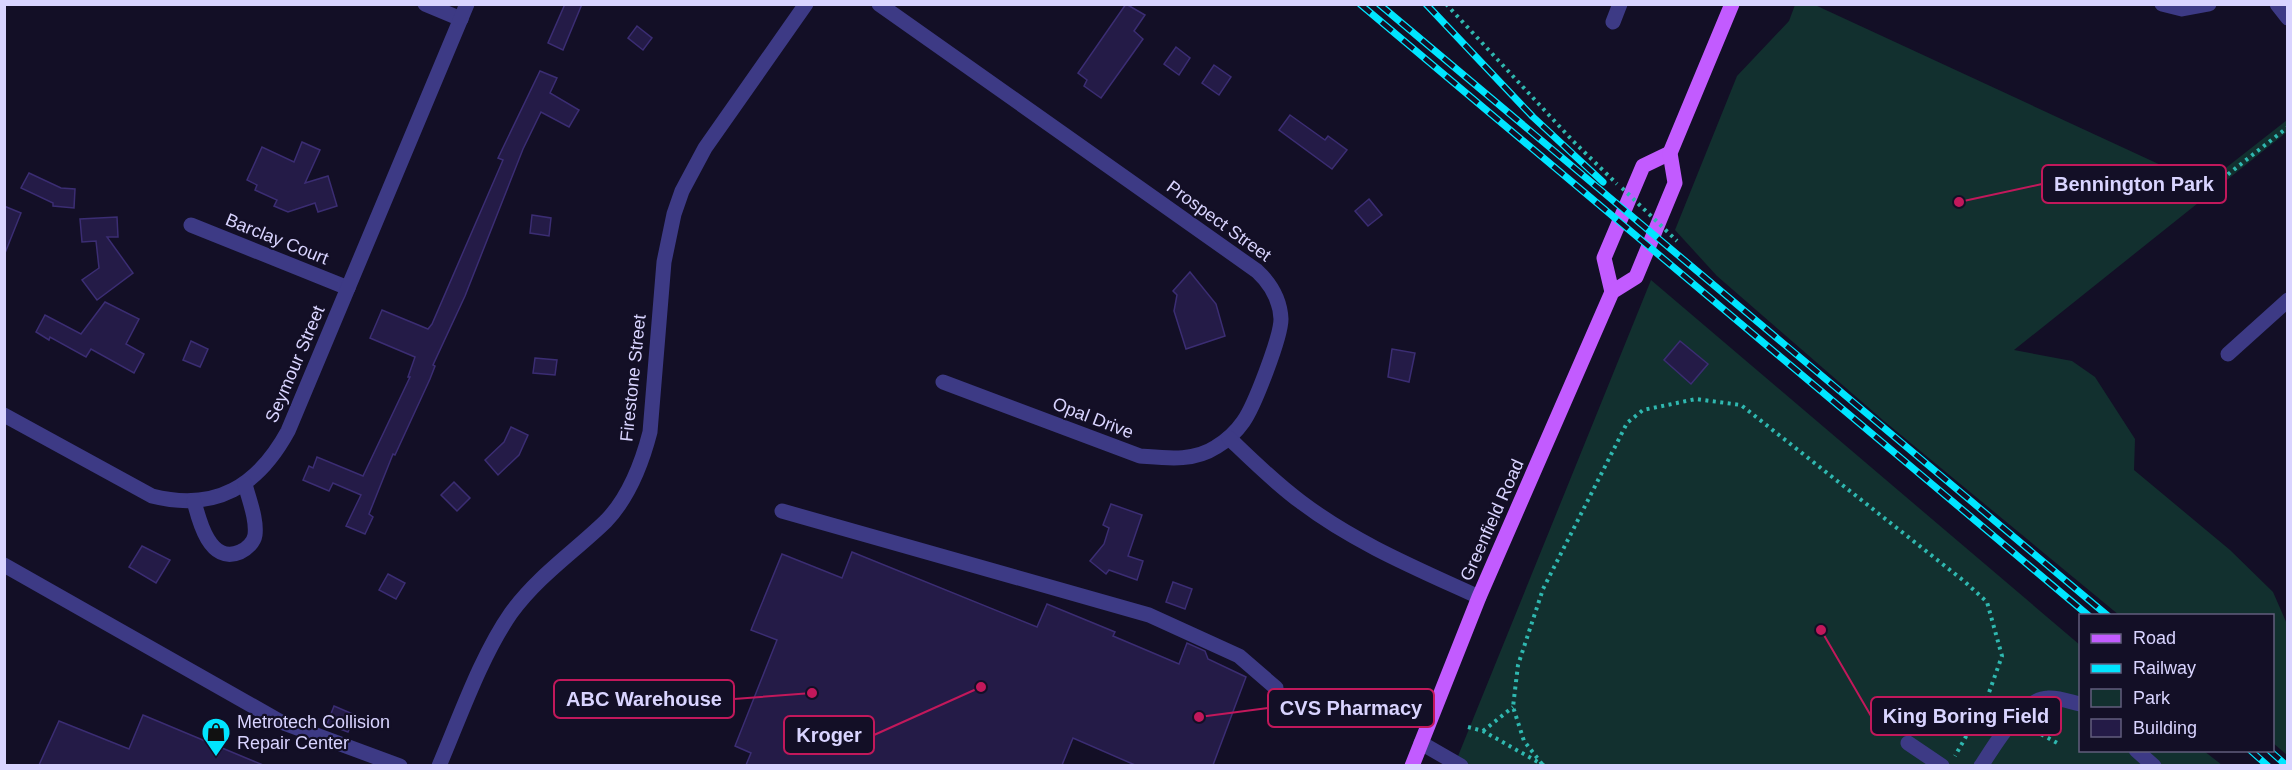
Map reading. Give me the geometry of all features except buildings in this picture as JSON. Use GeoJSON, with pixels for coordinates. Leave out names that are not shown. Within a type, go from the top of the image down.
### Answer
{"type":"FeatureCollection","features":[{"type":"Feature","properties":{"kind":"main road"},"geometry":{"type":"LineString","coordinates":[[1671,153],[1643,166],[1604,258],[1612,292],[1636,277],[1674,183],[1671,153],[1732,4]]}},
{"type":"Feature","properties":{"kind":"main road","name":"Greenfield Road"},"geometry":{"type":"LineString","coordinates":[[1412,765],[1479,597],[1612,292]]}},
{"type":"Feature","properties":{"kind":"street"},"geometry":{"type":"LineString","coordinates":[[425,4],[464,12]]}},
{"type":"Feature","properties":{"kind":"street","name":"Firestone Street"},"geometry":{"type":"LineString","coordinates":[[439,765],[491,647],[510,614],[542,577],[607,520],[631,485],[645,452],[650,432],[664,262],[674,214],[682,191],[705,148],[806,4]]}},
{"type":"Feature","properties":{"kind":"street","name":"Prospect Street"},"geometry":{"type":"LineString","coordinates":[[879,4],[1247,264],[1268,282],[1280,307],[1279,332],[1251,411],[1229,438]]}},
{"type":"Feature","properties":{"kind":"street"},"geometry":{"type":"LineString","coordinates":[[1613,22],[1620,4]]}},
{"type":"Feature","properties":{"kind":"street"},"geometry":{"type":"LineString","coordinates":[[2162,4],[2182,9],[2209,4]]}},
{"type":"Feature","properties":{"kind":"street"},"geometry":{"type":"LineString","coordinates":[[2277,4],[2288,18]]}},
{"type":"Feature","properties":{"kind":"street","name":"Seymour Street"},"geometry":{"type":"LineString","coordinates":[[4,415],[143,492],[168,500],[194,501],[226,494],[245,484],[267,465],[288,431],[464,12]]}},
{"type":"Feature","properties":{"kind":"street","name":"Barclay Court"},"geometry":{"type":"LineString","coordinates":[[191,225],[348,288]]}},
{"type":"Feature","properties":{"kind":"street"},"geometry":{"type":"LineString","coordinates":[[2228,354],[2288,300]]}},
{"type":"Feature","properties":{"kind":"street","name":"Opal Drive"},"geometry":{"type":"LineString","coordinates":[[943,382],[1140,456],[1172,458],[1198,456],[1229,438]]}},
{"type":"Feature","properties":{"kind":"street"},"geometry":{"type":"LineString","coordinates":[[1229,438],[1274,480],[1322,517],[1385,554],[1479,597]]}},
{"type":"Feature","properties":{"kind":"street"},"geometry":{"type":"LineString","coordinates":[[194,501],[202,531],[213,546],[224,552],[235,554],[247,549],[255,536],[254,520],[245,484]]}},
{"type":"Feature","properties":{"kind":"street"},"geometry":{"type":"LineString","coordinates":[[782,511],[1149,615],[1239,656],[1276,688]]}},
{"type":"Feature","properties":{"kind":"street"},"geometry":{"type":"LineString","coordinates":[[4,565],[281,722],[371,760],[400,765]]}},
{"type":"Feature","properties":{"kind":"street"},"geometry":{"type":"LineString","coordinates":[[1981,765],[2014,719],[2031,705],[2048,698],[2079,704]]}},
{"type":"Feature","properties":{"kind":"street"},"geometry":{"type":"LineString","coordinates":[[1421,743],[1461,765]]}},
{"type":"Feature","properties":{"kind":"street"},"geometry":{"type":"LineString","coordinates":[[1908,743],[1942,765]]}},
{"type":"Feature","properties":{"kind":"street"},"geometry":{"type":"LineString","coordinates":[[2138,752],[2154,765]]}},
{"type":"Feature","properties":{"kind":"path"},"geometry":{"type":"LineString","coordinates":[[1446,4],[1596,164],[1677,241]]}},
{"type":"Feature","properties":{"kind":"path"},"geometry":{"type":"LineString","coordinates":[[2222,179],[2288,127]]}},
{"type":"Feature","properties":{"kind":"path"},"geometry":{"type":"LineString","coordinates":[[1543,764],[1524,741],[1513,707],[1518,665],[1543,589],[1627,423],[1643,410],[1696,399],[1741,405],[1964,581],[1987,602],[2002,656],[1985,702],[1950,765]]}},
{"type":"Feature","properties":{"kind":"path"},"geometry":{"type":"LineString","coordinates":[[1985,702],[2002,712]]}},
{"type":"Feature","properties":{"kind":"path"},"geometry":{"type":"LineString","coordinates":[[1385,703],[1398,708]]}},
{"type":"Feature","properties":{"kind":"path"},"geometry":{"type":"LineString","coordinates":[[1483,731],[1513,707]]}},
{"type":"Feature","properties":{"kind":"path"},"geometry":{"type":"LineString","coordinates":[[2027,726],[2059,744]]}},
{"type":"Feature","properties":{"kind":"path"},"geometry":{"type":"LineString","coordinates":[[1468,728],[1483,731],[1543,764]]}},
{"type":"Feature","properties":{"kind":"green space"},"geometry":{"type":"Polygon","coordinates":[[[1795,5],[1815,5],[2204,185],[2287,120],[2287,132],[2014,350],[2072,361],[2095,377],[2135,439],[2134,470],[2230,550],[2273,592],[2287,624],[2287,755],[2274,744],[2274,614],[2118,614],[1884,421],[1717,276],[1675,230],[1737,76],[1789,21],[1795,5]]]}},
{"type":"Feature","properties":{"kind":"green space"},"geometry":{"type":"Polygon","coordinates":[[[1651,280],[2079,644],[2079,752],[2205,752],[2222,765],[1454,766],[1651,280]]]}},
{"type":"Feature","properties":{"kind":"railway"},"geometry":{"type":"LineString","coordinates":[[1360,4],[2087,614]]}},
{"type":"Feature","properties":{"kind":"railway"},"geometry":{"type":"LineString","coordinates":[[1379,4],[2106,614]]}},
{"type":"Feature","properties":{"kind":"railway"},"geometry":{"type":"LineString","coordinates":[[1426,4],[1533,117],[1603,182]]}},
{"type":"Feature","properties":{"kind":"railway"},"geometry":{"type":"LineString","coordinates":[[2252,752],[2268,766]]}},
{"type":"Feature","properties":{"kind":"railway"},"geometry":{"type":"LineString","coordinates":[[2271,752],[2287,766]]}},
{"type":"Feature","properties":{"kind":"place","name":"Bennington Park"},"geometry":{"type":"Point","coordinates":[1959,202]}},
{"type":"Feature","properties":{"kind":"place","name":"King Boring Field"},"geometry":{"type":"Point","coordinates":[1821,630]}},
{"type":"Feature","properties":{"kind":"place","name":"Kroger"},"geometry":{"type":"Point","coordinates":[981,687]}},
{"type":"Feature","properties":{"kind":"place","name":"ABC Warehouse"},"geometry":{"type":"Point","coordinates":[812,693]}},
{"type":"Feature","properties":{"kind":"place","name":"CVS Pharmacy"},"geometry":{"type":"Point","coordinates":[1199,717]}},
{"type":"Feature","properties":{"kind":"place","name":"Metrotech Collision Repair Center"},"geometry":{"type":"Point","coordinates":[216,758]}}]}
